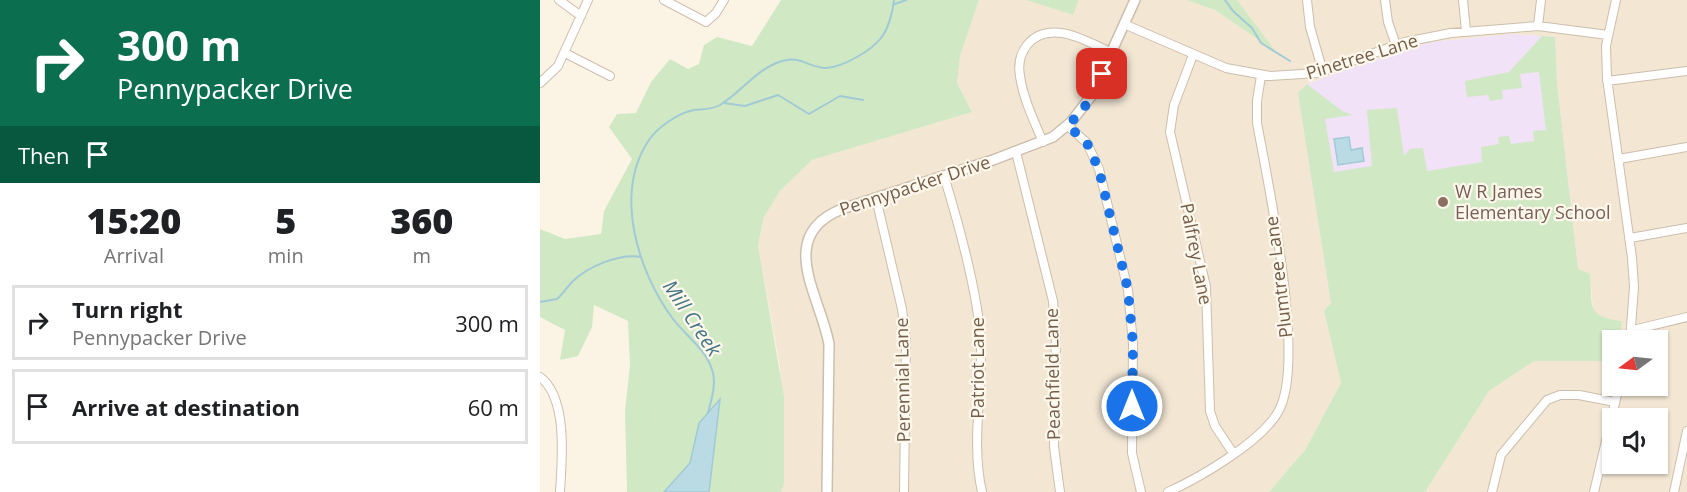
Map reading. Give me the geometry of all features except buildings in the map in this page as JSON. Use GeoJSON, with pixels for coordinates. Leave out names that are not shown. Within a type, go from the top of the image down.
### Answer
{"type":"FeatureCollection","features":[{"type":"Feature","properties":{"kind":"street"},"geometry":{"type":"LineString","coordinates":[[559,0],[581,16]]}},
{"type":"Feature","properties":{"kind":"street"},"geometry":{"type":"LineString","coordinates":[[540,83],[553,73],[565,53],[588,0]]}},
{"type":"Feature","properties":{"kind":"street"},"geometry":{"type":"LineString","coordinates":[[664,0],[703,22],[710,20],[724,0]]}},
{"type":"Feature","properties":{"kind":"street","name":"Pennypacker Drive"},"geometry":{"type":"LineString","coordinates":[[827,492],[829,344],[824,320],[805,267],[810,235],[823,218],[842,209],[1016,152],[1043,142],[1068,126],[1092,95],[1135,0]]}},
{"type":"Feature","properties":{"kind":"street"},"geometry":{"type":"LineString","coordinates":[[1307,0],[1310,27],[1323,72]]}},
{"type":"Feature","properties":{"kind":"street"},"geometry":{"type":"LineString","coordinates":[[1385,0],[1388,22],[1396,45]]}},
{"type":"Feature","properties":{"kind":"street"},"geometry":{"type":"LineString","coordinates":[[1463,0],[1466,31]]}},
{"type":"Feature","properties":{"kind":"street"},"geometry":{"type":"LineString","coordinates":[[1538,26],[1540,0]]}},
{"type":"Feature","properties":{"kind":"street"},"geometry":{"type":"LineString","coordinates":[[1616,0],[1608,35],[1607,81],[1630,238],[1634,286],[1633,330],[1687,316]]}},
{"type":"Feature","properties":{"kind":"street","name":"Pinetree Lane"},"geometry":{"type":"LineString","coordinates":[[1124,24],[1235,71],[1261,76],[1303,76],[1323,72],[1396,45],[1466,31],[1538,26],[1608,35]]}},
{"type":"Feature","properties":{"kind":"street"},"geometry":{"type":"LineString","coordinates":[[1043,142],[1020,77],[1019,60],[1027,45],[1039,35],[1055,32],[1072,35],[1112,53]]}},
{"type":"Feature","properties":{"kind":"street"},"geometry":{"type":"LineString","coordinates":[[565,53],[610,76]]}},
{"type":"Feature","properties":{"kind":"street","name":"Palfrey Lane"},"geometry":{"type":"LineString","coordinates":[[1193,55],[1174,105],[1170,132],[1206,286],[1210,411],[1215,426],[1233,453]]}},
{"type":"Feature","properties":{"kind":"street"},"geometry":{"type":"LineString","coordinates":[[1607,81],[1687,71]]}},
{"type":"Feature","properties":{"kind":"street","name":"Plumtree Lane"},"geometry":{"type":"LineString","coordinates":[[1168,492],[1209,471],[1272,421],[1286,392],[1288,316],[1257,123],[1257,101],[1261,76]]}},
{"type":"Feature","properties":{"kind":"street"},"geometry":{"type":"LineString","coordinates":[[1068,126],[1087,143],[1099,170],[1128,290],[1133,344],[1132,453],[1141,492]]}},
{"type":"Feature","properties":{"kind":"street"},"geometry":{"type":"LineString","coordinates":[[1619,159],[1687,147]]}},
{"type":"Feature","properties":{"kind":"street","name":"Peachfield Lane"},"geometry":{"type":"LineString","coordinates":[[1016,152],[1055,313],[1054,447],[1060,492]]}},
{"type":"Feature","properties":{"kind":"street","name":"Patriot Lane"},"geometry":{"type":"LineString","coordinates":[[944,176],[978,309],[981,356],[978,459],[982,492]]}},
{"type":"Feature","properties":{"kind":"street","name":"Perennial Lane"},"geometry":{"type":"LineString","coordinates":[[876,198],[902,309],[906,341],[904,492]]}},
{"type":"Feature","properties":{"kind":"street"},"geometry":{"type":"LineString","coordinates":[[1630,238],[1687,228]]}},
{"type":"Feature","properties":{"kind":"street"},"geometry":{"type":"LineString","coordinates":[[540,377],[553,392],[558,408],[560,492]]}},
{"type":"Feature","properties":{"kind":"street"},"geometry":{"type":"LineString","coordinates":[[1492,492],[1501,455],[1547,400],[1560,395],[1578,395],[1615,402]]}},
{"type":"Feature","properties":{"kind":"street"},"geometry":{"type":"LineString","coordinates":[[1594,492],[1616,396]]}},
{"type":"Feature","properties":{"kind":"street"},"geometry":{"type":"LineString","coordinates":[[1674,492],[1687,431]]}},
{"type":"Feature","properties":{"kind":"shaded area"},"geometry":{"type":"Polygon","coordinates":[[[979,0],[1026,0],[1073,15],[1079,0],[1186,0],[1215,10],[1275,52],[1237,0],[1687,0],[1687,492],[1425,492],[1489,391],[1534,361],[1602,361],[1602,396],[1668,396],[1668,330],[1621,330],[1622,321],[1601,318],[1593,310],[1590,274],[1578,269],[1557,83],[1555,37],[1514,34],[1440,41],[1409,47],[1307,84],[1332,303],[1324,311],[1341,383],[1305,450],[1269,492],[781,492],[784,484],[780,367],[758,245],[764,217],[780,191],[812,160],[972,112],[957,83],[960,56],[979,0]]]}},
{"type":"Feature","properties":{"kind":"shaded area","name":"W R James Elementary School"},"geometry":{"type":"Polygon","coordinates":[[[1514,34],[1555,37],[1557,83],[1578,269],[1324,311],[1331,303],[1298,93],[1307,84],[1409,47],[1440,41],[1514,34]]]}},
{"type":"Feature","properties":{"kind":"green space"},"geometry":{"type":"Polygon","coordinates":[[[781,0],[979,0],[960,56],[957,83],[972,112],[812,160],[780,191],[764,217],[758,245],[784,397],[784,484],[781,492],[709,492],[719,400],[699,423],[690,463],[664,492],[627,492],[625,411],[630,365],[628,321],[594,305],[592,327],[578,356],[560,360],[565,330],[540,317],[540,229],[565,239],[601,234],[604,211],[632,159],[609,127],[617,114],[636,113],[651,82],[670,59],[688,69],[699,64],[704,45],[717,37],[752,46],[781,0]]]}},
{"type":"Feature","properties":{"kind":"green space"},"geometry":{"type":"Polygon","coordinates":[[[1026,0],[1079,0],[1073,15],[1026,0]]]}},
{"type":"Feature","properties":{"kind":"green space"},"geometry":{"type":"Polygon","coordinates":[[[1186,0],[1237,0],[1277,53],[1215,10],[1186,0]]]}},
{"type":"Feature","properties":{"kind":"green space","name":"W R James Elementary School"},"geometry":{"type":"Polygon","coordinates":[[[1542,36],[1555,37],[1557,83],[1578,269],[1590,274],[1592,302],[1596,313],[1622,321],[1621,330],[1602,330],[1602,361],[1534,361],[1489,391],[1425,492],[1269,492],[1305,450],[1341,383],[1324,311],[1331,303],[1298,93],[1307,84],[1342,111],[1353,115],[1325,119],[1334,172],[1372,166],[1367,110],[1397,108],[1404,156],[1410,149],[1423,148],[1427,171],[1482,162],[1481,147],[1499,144],[1498,137],[1509,136],[1511,144],[1534,141],[1533,131],[1546,130],[1539,72],[1520,74],[1522,88],[1502,90],[1503,99],[1490,101],[1488,95],[1467,97],[1465,81],[1509,72],[1542,36]]]}},
{"type":"Feature","properties":{"kind":"water"},"geometry":{"type":"Polygon","coordinates":[[[1349,137],[1351,150],[1362,148],[1364,161],[1338,165],[1334,139],[1349,137]]]}},
{"type":"Feature","properties":{"kind":"water"},"geometry":{"type":"Polygon","coordinates":[[[720,399],[709,492],[664,492],[690,463],[699,423],[720,399]]]}},
{"type":"Feature","properties":{"kind":"waterway","name":"Mill Creek"},"geometry":{"type":"LineString","coordinates":[[708,413],[714,383],[710,365],[702,351],[673,319],[660,300],[649,279],[634,232],[633,184],[638,161],[649,140],[669,121],[681,114],[720,105],[773,65],[782,61],[794,60],[826,68],[840,65],[864,53],[884,35],[894,0]]}},
{"type":"Feature","properties":{"kind":"waterway"},"geometry":{"type":"LineString","coordinates":[[895,4],[906,0]]}},
{"type":"Feature","properties":{"kind":"waterway"},"geometry":{"type":"LineString","coordinates":[[1225,0],[1233,11],[1252,28],[1261,43],[1290,61]]}},
{"type":"Feature","properties":{"kind":"waterway"},"geometry":{"type":"LineString","coordinates":[[724,103],[745,106],[778,95],[809,114],[840,96],[863,100]]}},
{"type":"Feature","properties":{"kind":"waterway"},"geometry":{"type":"LineString","coordinates":[[540,302],[557,299],[580,275],[596,266],[614,259],[641,257]]}},
{"type":"Feature","properties":{"kind":"place","name":"W R James Elementary School"},"geometry":{"type":"Point","coordinates":[1443,202]}},
{"type":"Feature","properties":{"kind":"route"},"geometry":{"type":"LineString","coordinates":[[1102,74],[1086,105],[1068,126],[1087,143],[1099,170],[1128,290],[1133,344],[1132,406]]}}]}
